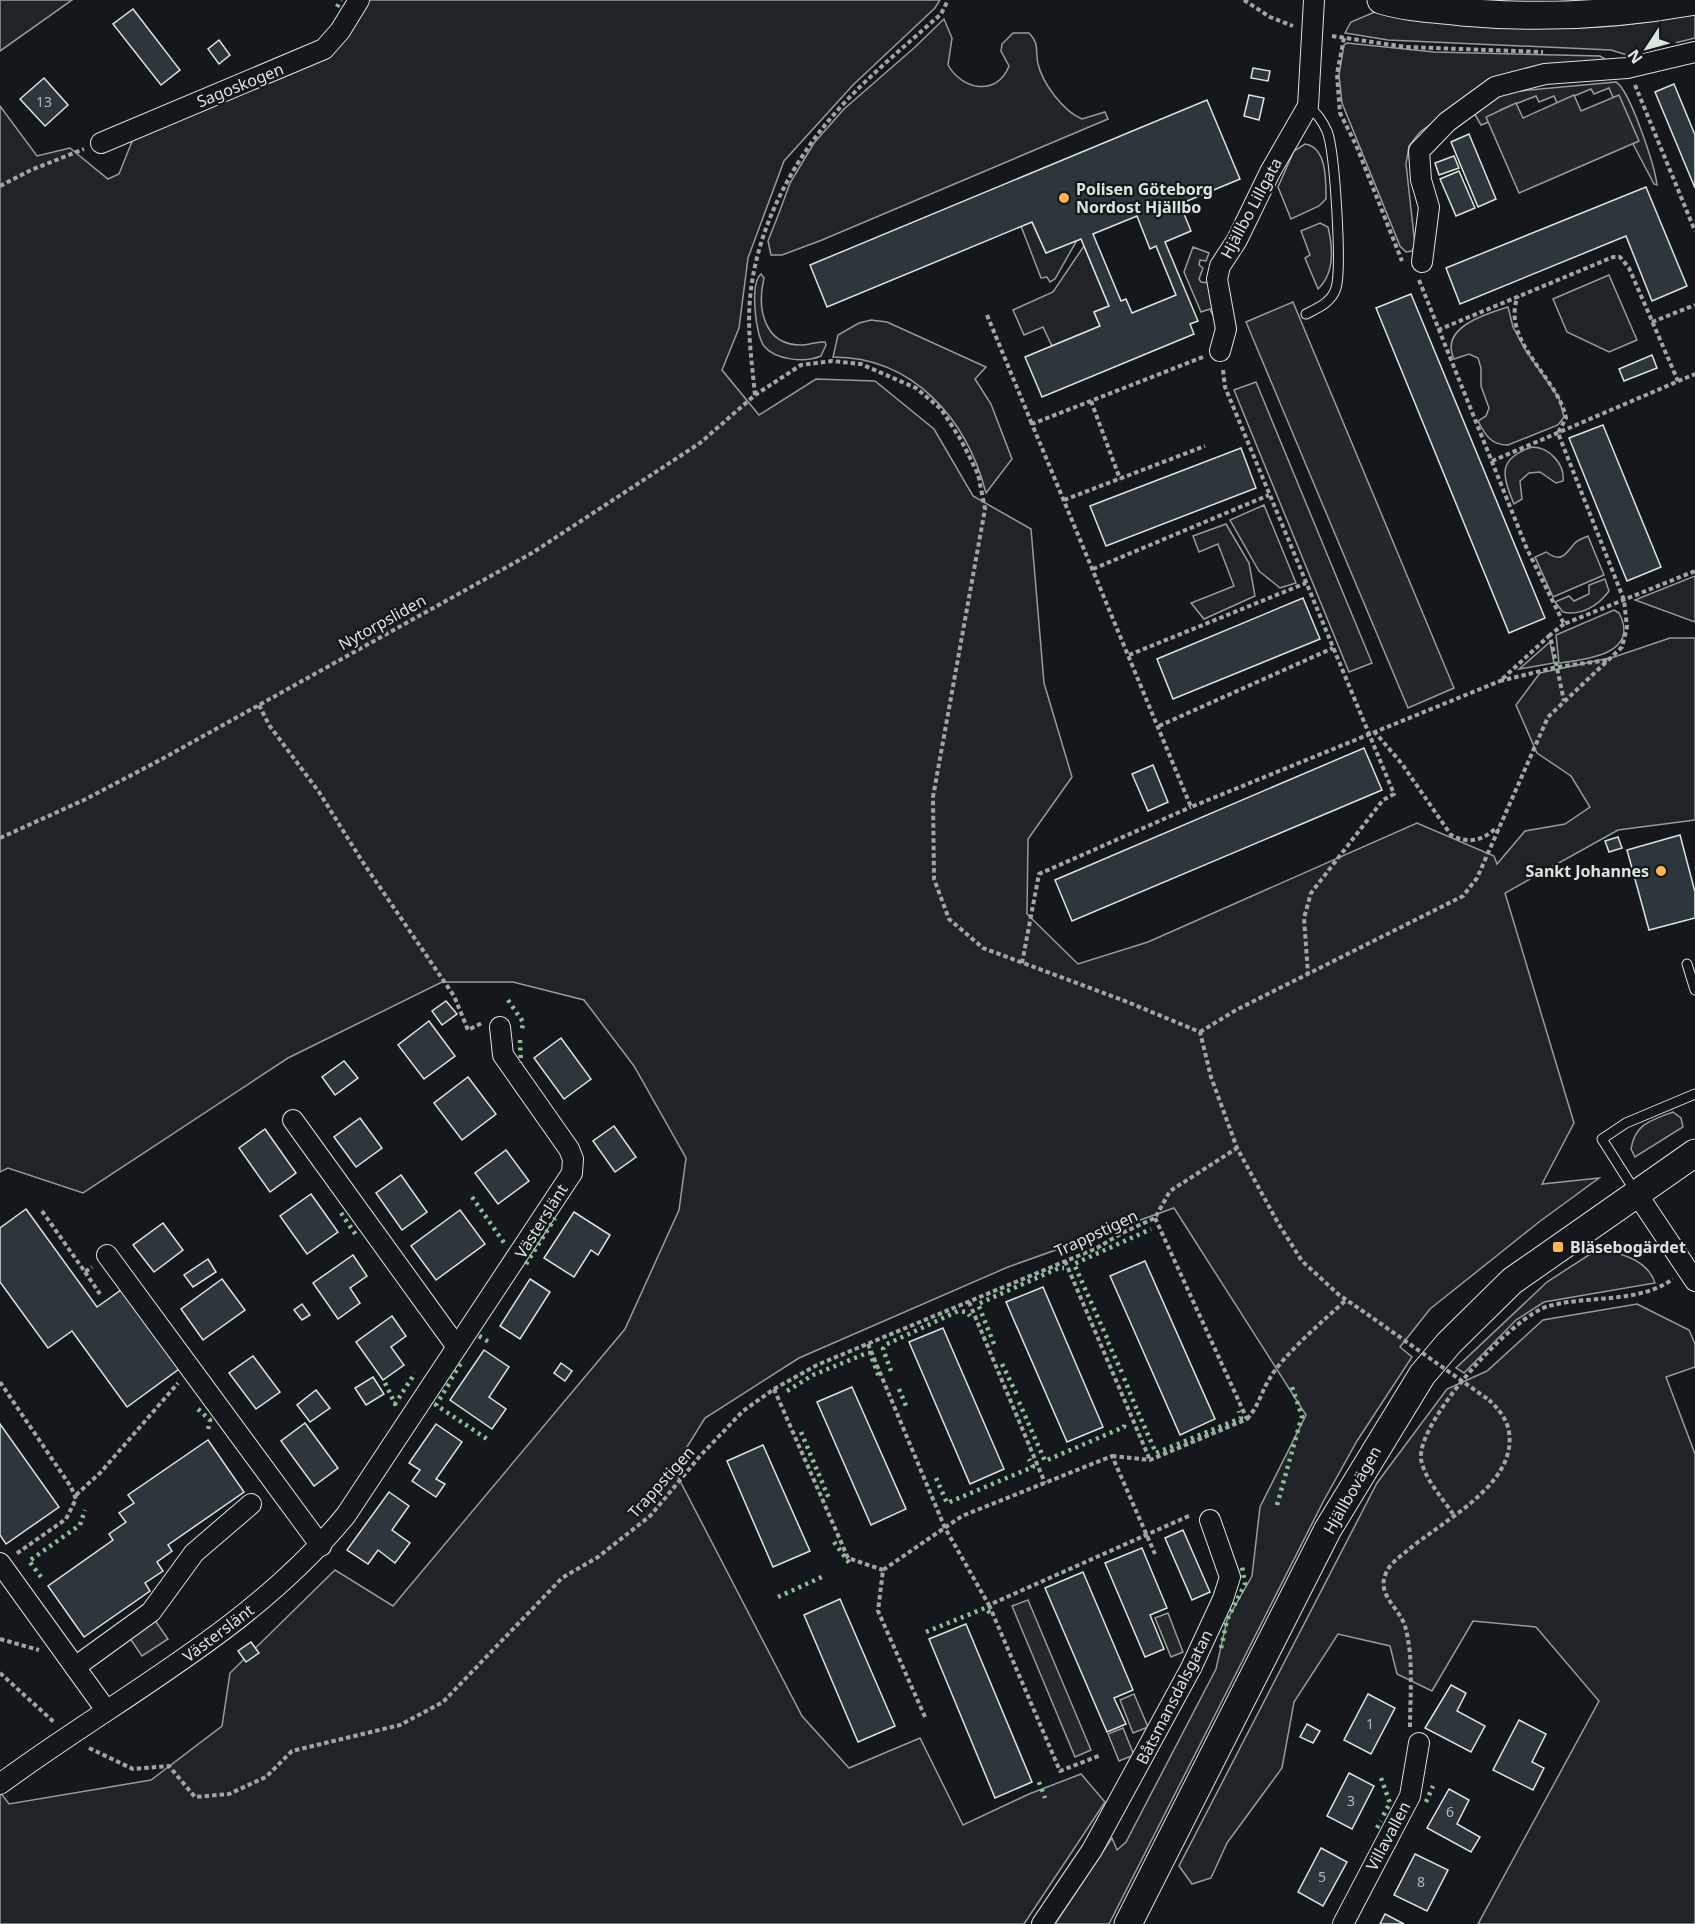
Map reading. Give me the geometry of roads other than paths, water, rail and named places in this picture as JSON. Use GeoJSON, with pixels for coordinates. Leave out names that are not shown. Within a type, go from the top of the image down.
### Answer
{"type":"FeatureCollection","features":[{"type":"Feature","properties":{"kind":"street","name":"Sagoskogen"},"geometry":{"type":"LineString","coordinates":[[101,143],[324,49],[340,31],[359,0]]}},
{"type":"Feature","properties":{"kind":"street","name":"Hjällbo Lillgata"},"geometry":{"type":"LineString","coordinates":[[1220,351],[1226,329],[1217,279],[1220,266],[1237,240],[1270,172],[1308,106],[1310,33],[1314,0]]}},
{"type":"Feature","properties":{"kind":"street"},"geometry":{"type":"LineString","coordinates":[[1381,0],[1428,9],[1554,16],[1648,10],[1695,1]]}},
{"type":"Feature","properties":{"kind":"street"},"geometry":{"type":"LineString","coordinates":[[1414,268],[1429,207],[1421,180],[1419,151],[1435,132],[1495,87],[1545,74],[1627,68],[1695,52]]}},
{"type":"Feature","properties":{"kind":"street","name":"Västerslänt"},"geometry":{"type":"LineString","coordinates":[[1,1781],[190,1656],[278,1587],[321,1545],[346,1515],[572,1173],[573,1159],[569,1149],[503,1055],[500,1027]]}},
{"type":"Feature","properties":{"kind":"street"},"geometry":{"type":"LineString","coordinates":[[293,1120],[457,1347]]}},
{"type":"Feature","properties":{"kind":"street","name":"Hjällbovägen"},"geometry":{"type":"LineString","coordinates":[[1128,1924],[1328,1529],[1422,1375],[1449,1343],[1512,1281],[1695,1152]]}},
{"type":"Feature","properties":{"kind":"street"},"geometry":{"type":"LineString","coordinates":[[1637,1194],[1690,1275]]}},
{"type":"Feature","properties":{"kind":"street"},"geometry":{"type":"LineString","coordinates":[[107,1255],[321,1545]]}},
{"type":"Feature","properties":{"kind":"street"},"geometry":{"type":"LineString","coordinates":[[70,1660],[151,1612],[194,1553],[251,1504]]}},
{"type":"Feature","properties":{"kind":"street","name":"Båtsmansdalsgatan"},"geometry":{"type":"LineString","coordinates":[[1042,1924],[1102,1832],[1191,1668],[1223,1599],[1230,1577],[1210,1520]]}},
{"type":"Feature","properties":{"kind":"street"},"geometry":{"type":"LineString","coordinates":[[4,1561],[106,1710]]}},
{"type":"Feature","properties":{"kind":"street","name":"Villavallen"},"geometry":{"type":"LineString","coordinates":[[1343,1924],[1410,1796],[1419,1743]]}},
{"type":"Feature","properties":{"kind":"lane"},"geometry":{"type":"LineString","coordinates":[[1306,314],[1322,306],[1336,288],[1339,255],[1328,134],[1318,113],[1308,106]]}},
{"type":"Feature","properties":{"kind":"lane"},"geometry":{"type":"LineString","coordinates":[[1687,964],[1695,990]]}},
{"type":"Feature","properties":{"kind":"lane"},"geometry":{"type":"LineString","coordinates":[[1637,1194],[1602,1139],[1626,1123],[1695,1094]]}},
{"type":"Feature","properties":{"kind":"place","name":"Polisen Göteborg Nordost Hjällbo"},"geometry":{"type":"Point","coordinates":[1064,198]}},
{"type":"Feature","properties":{"kind":"place","name":"Sankt Johannes"},"geometry":{"type":"Point","coordinates":[1661,871]}},
{"type":"Feature","properties":{"kind":"place","name":"Bläsebogärdet"},"geometry":{"type":"Point","coordinates":[1558,1247]}}]}
